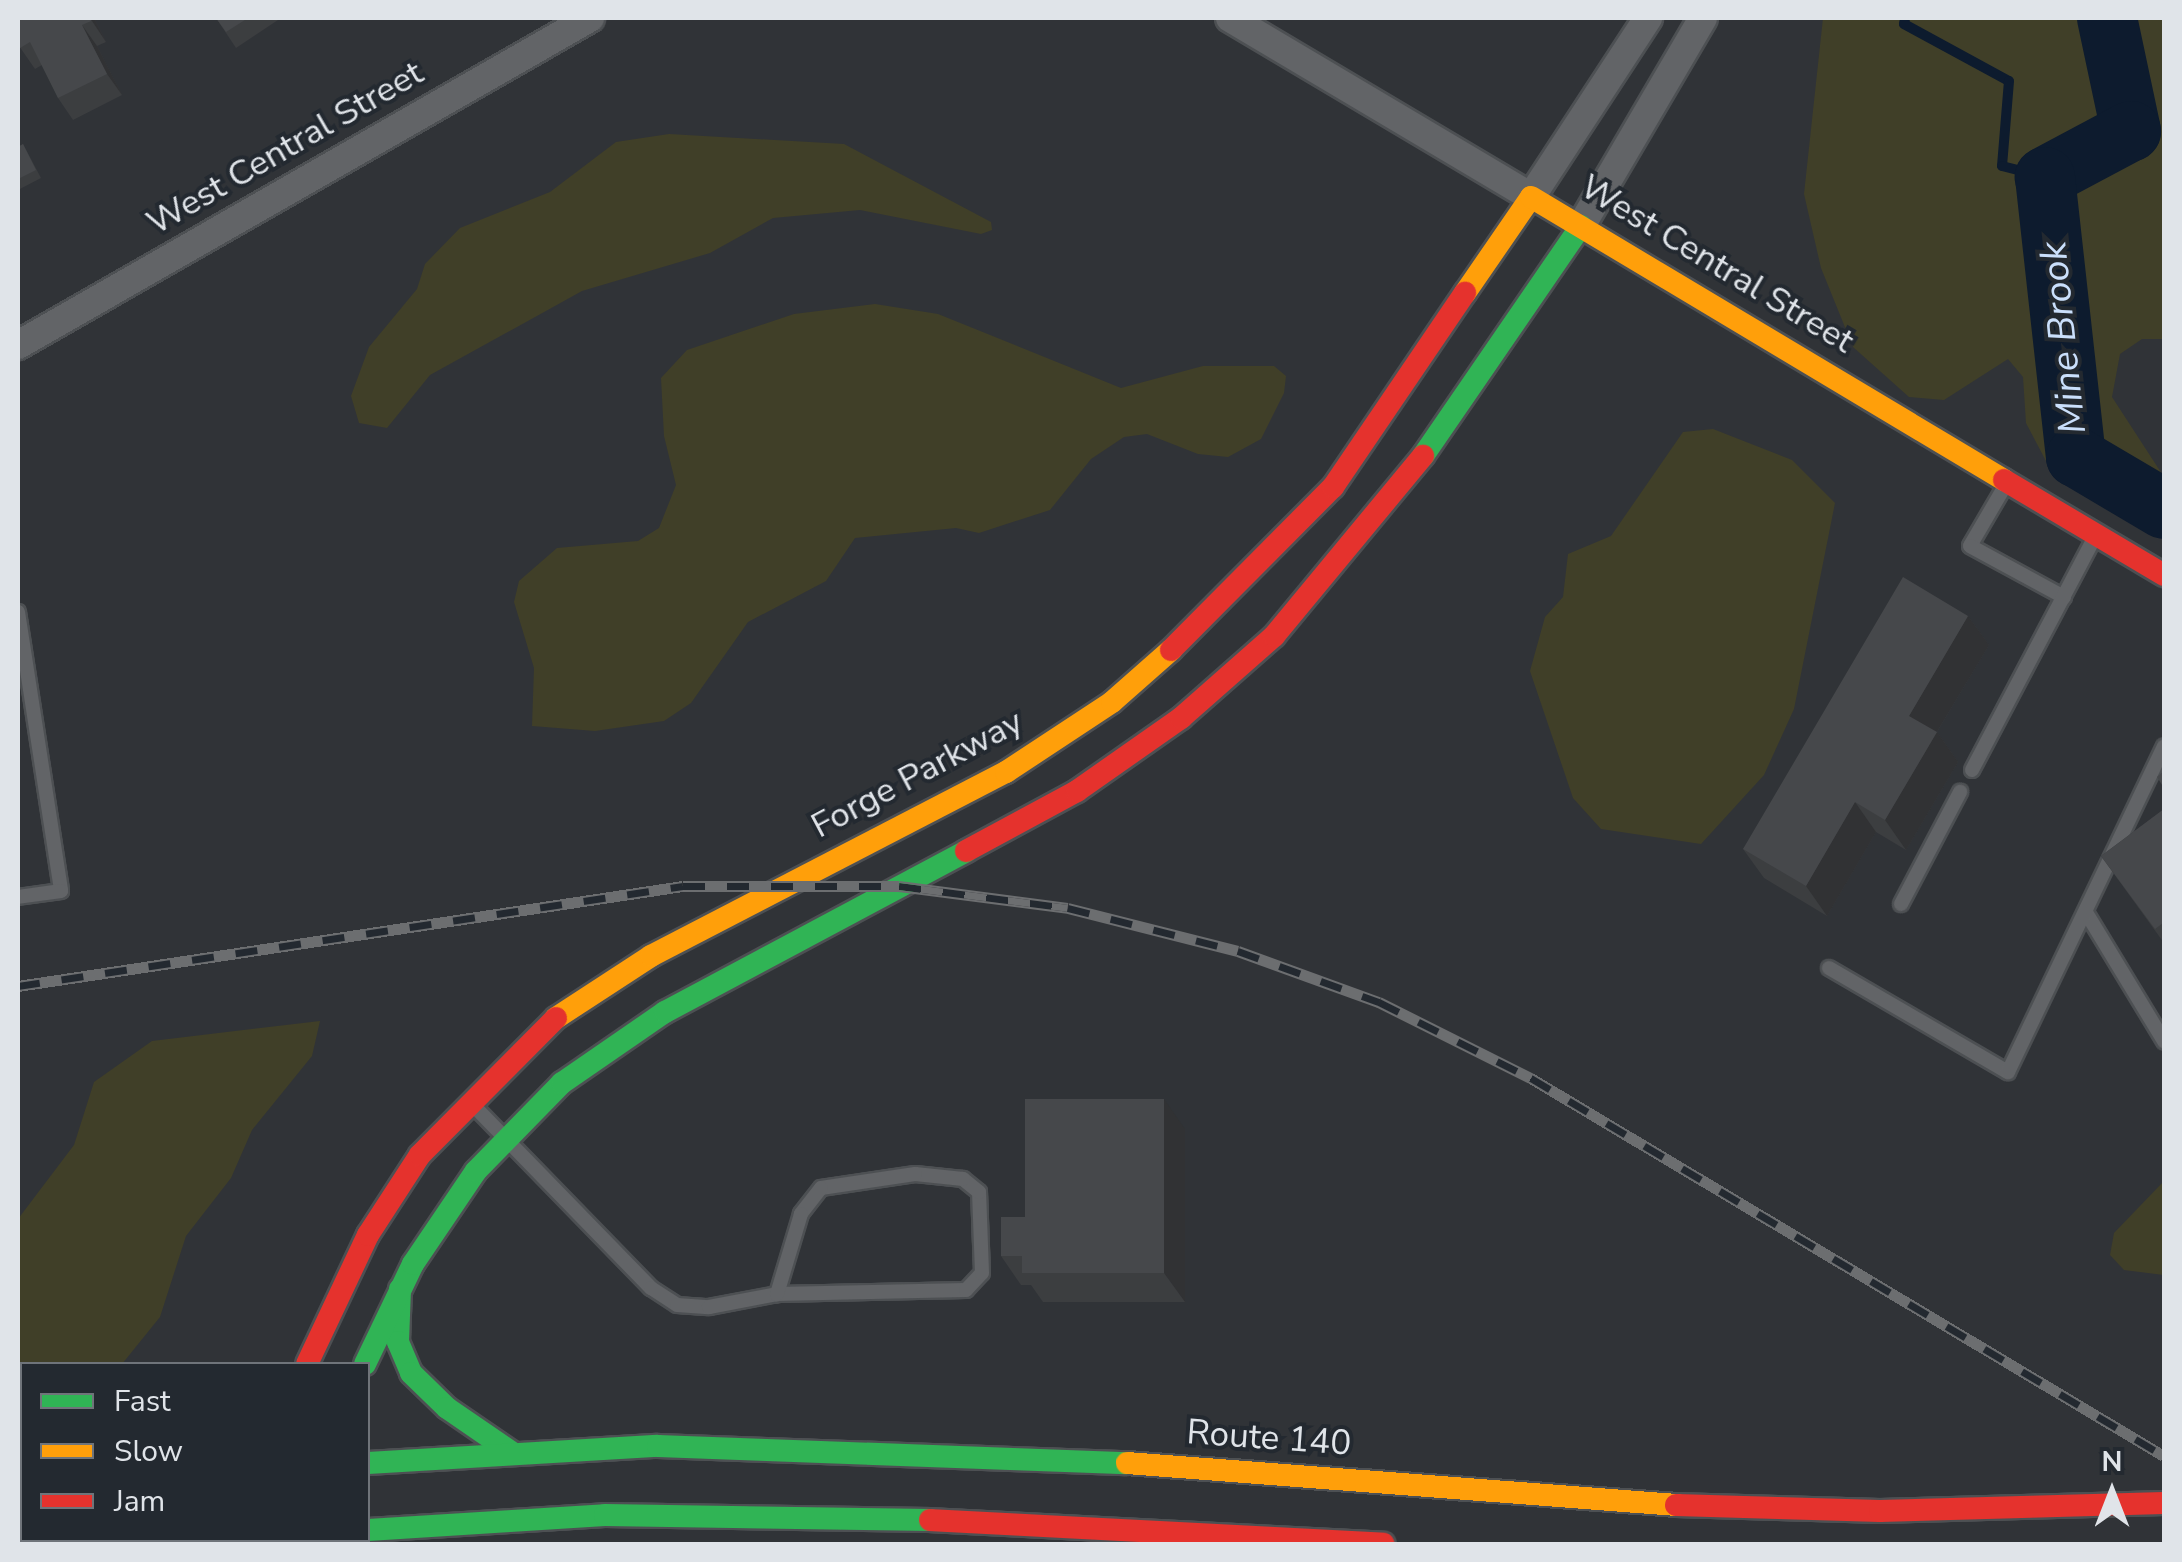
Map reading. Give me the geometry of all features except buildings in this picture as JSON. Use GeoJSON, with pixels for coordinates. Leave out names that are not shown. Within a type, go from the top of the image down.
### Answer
{"type":"FeatureCollection","features":[{"type":"Feature","properties":{"kind":"street","name":"West Central Street"},"geometry":{"type":"LineString","coordinates":[[18,345],[590,18]]}},
{"type":"Feature","properties":{"kind":"street","name":"West Central Street"},"geometry":{"type":"LineString","coordinates":[[1230,18],[2164,575]]}},
{"type":"Feature","properties":{"kind":"street"},"geometry":{"type":"LineString","coordinates":[[1530,198],[1648,18]]}},
{"type":"Feature","properties":{"kind":"street"},"geometry":{"type":"LineString","coordinates":[[367,1362],[400,1289],[504,1139],[562,1083],[665,1012],[1077,791],[1181,718],[1274,636],[1356,544],[1436,441],[1581,226],[1703,18]]}},
{"type":"Feature","properties":{"kind":"street","name":"Forge Parkway"},"geometry":{"type":"LineString","coordinates":[[308,1362],[383,1208],[468,1100],[548,1023],[599,987],[1006,772],[1112,702],[1206,620],[1334,487],[1530,198]]}},
{"type":"Feature","properties":{"kind":"street"},"geometry":{"type":"LineString","coordinates":[[400,1289],[398,1342],[411,1373],[446,1408],[511,1452]]}},
{"type":"Feature","properties":{"kind":"street","name":"Route 140"},"geometry":{"type":"LineString","coordinates":[[370,1463],[511,1452],[851,1448],[1263,1470],[1515,1496],[1703,1506],[2153,1504]]}},
{"type":"Feature","properties":{"kind":"street"},"geometry":{"type":"LineString","coordinates":[[370,1530],[515,1518],[853,1516],[1383,1544]]}},
{"type":"Feature","properties":{"kind":"street"},"geometry":{"type":"LineString","coordinates":[[459,1544],[515,1518]]}},
{"type":"Feature","properties":{"kind":"lane"},"geometry":{"type":"LineString","coordinates":[[2008,481],[1970,546],[2064,597]]}},
{"type":"Feature","properties":{"kind":"lane"},"geometry":{"type":"LineString","coordinates":[[1972,770],[2096,534]]}},
{"type":"Feature","properties":{"kind":"lane"},"geometry":{"type":"LineString","coordinates":[[18,612],[61,891],[18,897]]}},
{"type":"Feature","properties":{"kind":"lane"},"geometry":{"type":"LineString","coordinates":[[1829,968],[2008,1072],[2164,747]]}},
{"type":"Feature","properties":{"kind":"lane"},"geometry":{"type":"LineString","coordinates":[[1901,904],[1960,792]]}},
{"type":"Feature","properties":{"kind":"lane"},"geometry":{"type":"LineString","coordinates":[[2086,914],[2164,1041]]}},
{"type":"Feature","properties":{"kind":"lane"},"geometry":{"type":"LineString","coordinates":[[468,1100],[651,1288],[676,1304],[710,1307],[777,1294],[966,1290],[982,1274],[979,1192],[962,1178],[916,1174],[821,1188],[801,1214],[777,1294]]}},
{"type":"Feature","properties":{"kind":"shaded area"},"geometry":{"type":"Polygon","coordinates":[[[1823,18],[2164,18],[2164,339],[2142,339],[2120,354],[2112,397],[2164,477],[2164,538],[2074,489],[2046,461],[2026,423],[2023,377],[2008,359],[1944,400],[1909,397],[1853,347],[1821,268],[1804,194],[1823,18]]]}},
{"type":"Feature","properties":{"kind":"shaded area"},"geometry":{"type":"Polygon","coordinates":[[[669,134],[844,144],[991,222],[992,230],[981,234],[860,210],[773,218],[710,253],[582,291],[430,375],[387,428],[359,423],[351,396],[369,347],[417,289],[425,264],[460,228],[550,192],[616,142],[669,134]]]}},
{"type":"Feature","properties":{"kind":"shaded area"},"geometry":{"type":"Polygon","coordinates":[[[875,304],[938,314],[1121,388],[1203,366],[1274,366],[1286,376],[1284,393],[1261,439],[1228,457],[1198,454],[1147,434],[1124,437],[1091,459],[1050,510],[979,533],[956,528],[855,538],[826,581],[748,622],[691,703],[664,721],[595,731],[532,726],[534,668],[514,602],[519,581],[557,548],[638,541],[659,528],[676,485],[664,436],[661,378],[687,350],[794,314],[875,304]]]}},
{"type":"Feature","properties":{"kind":"shaded area"},"geometry":{"type":"Polygon","coordinates":[[[1713,429],[1792,460],[1835,503],[1794,709],[1764,775],[1701,844],[1601,829],[1573,798],[1530,671],[1545,617],[1563,597],[1568,554],[1611,536],[1683,432],[1713,429]]]}},
{"type":"Feature","properties":{"kind":"shaded area"},"geometry":{"type":"Polygon","coordinates":[[[320,1021],[312,1056],[252,1130],[231,1178],[186,1236],[160,1317],[124,1362],[20,1362],[18,1445],[18,1219],[74,1145],[94,1082],[152,1041],[320,1021]]]}},
{"type":"Feature","properties":{"kind":"shaded area"},"geometry":{"type":"Polygon","coordinates":[[[2164,1181],[2164,1275],[2124,1270],[2110,1255],[2114,1233],[2164,1181]]]}},
{"type":"Feature","properties":{"kind":"waterway","name":"Mine Brook"},"geometry":{"type":"LineString","coordinates":[[1905,18],[1904,24],[2009,81],[2002,166],[2045,177]]}},
{"type":"Feature","properties":{"kind":"waterway","name":"Mine Brook"},"geometry":{"type":"LineString","coordinates":[[2107,18],[2131,131],[2045,177],[2076,457],[2164,509]]}},
{"type":"Feature","properties":{"kind":"railway"},"geometry":{"type":"LineString","coordinates":[[18,986],[683,886],[899,886],[1068,908],[1238,951],[1379,1002],[1531,1078],[2164,1456]]}},
{"type":"Feature","properties":{"kind":"traffic: fast"},"geometry":{"type":"LineString","coordinates":[[1423,456],[1581,226]]}},
{"type":"Feature","properties":{"kind":"traffic: fast"},"geometry":{"type":"LineString","coordinates":[[366,1362],[413,1264],[476,1171],[562,1083],[665,1012],[966,851]]}},
{"type":"Feature","properties":{"kind":"traffic: fast"},"geometry":{"type":"LineString","coordinates":[[400,1289],[398,1342],[411,1373],[447,1408],[511,1452]]}},
{"type":"Feature","properties":{"kind":"traffic: fast"},"geometry":{"type":"LineString","coordinates":[[370,1463],[658,1446],[1127,1463]]}},
{"type":"Feature","properties":{"kind":"traffic: fast"},"geometry":{"type":"LineString","coordinates":[[370,1530],[605,1515],[930,1520]]}},
{"type":"Feature","properties":{"kind":"traffic: slow"},"geometry":{"type":"LineString","coordinates":[[1465,293],[1531,197],[2004,480]]}},
{"type":"Feature","properties":{"kind":"traffic: slow"},"geometry":{"type":"LineString","coordinates":[[556,1018],[651,956],[1006,772],[1112,702],[1171,650]]}},
{"type":"Feature","properties":{"kind":"traffic: slow"},"geometry":{"type":"LineString","coordinates":[[1127,1463],[1676,1505]]}},
{"type":"Feature","properties":{"kind":"traffic: jam"},"geometry":{"type":"LineString","coordinates":[[1171,650],[1333,487],[1465,293]]}},
{"type":"Feature","properties":{"kind":"traffic: jam"},"geometry":{"type":"LineString","coordinates":[[966,851],[1077,791],[1181,718],[1274,636],[1423,456]]}},
{"type":"Feature","properties":{"kind":"traffic: jam"},"geometry":{"type":"LineString","coordinates":[[2004,480],[2164,575]]}},
{"type":"Feature","properties":{"kind":"traffic: jam"},"geometry":{"type":"LineString","coordinates":[[308,1362],[368,1235],[420,1155],[556,1018]]}},
{"type":"Feature","properties":{"kind":"traffic: jam"},"geometry":{"type":"LineString","coordinates":[[1676,1505],[1880,1511],[2164,1503]]}},
{"type":"Feature","properties":{"kind":"traffic: jam"},"geometry":{"type":"LineString","coordinates":[[930,1520],[1383,1544]]}},
{"type":"Feature","properties":{"kind":"traffic: jam"},"geometry":{"type":"LineString","coordinates":[[249,1544],[268,1542]]}}]}
